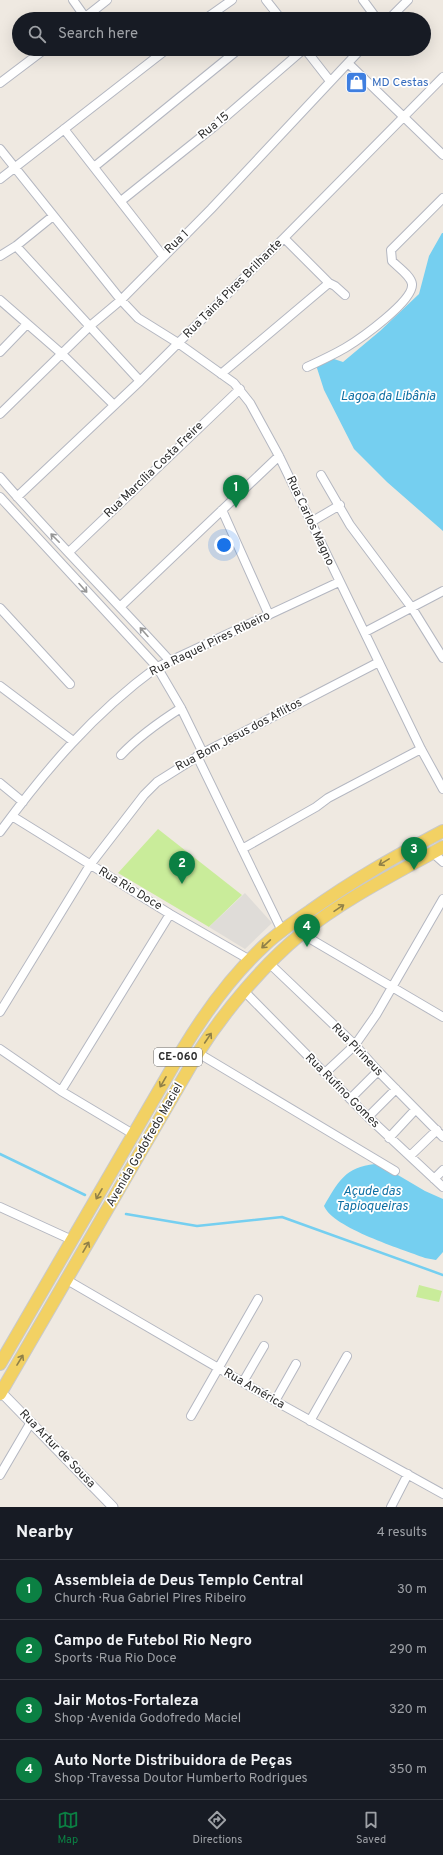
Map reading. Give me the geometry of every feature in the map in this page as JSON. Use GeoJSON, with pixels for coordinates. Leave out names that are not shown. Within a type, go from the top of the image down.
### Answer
{"type":"FeatureCollection","features":[{"type":"Feature","properties":{"kind":"main road","name":"Avenida Godofredo Maciel"},"geometry":{"type":"LineString","coordinates":[[0,1364],[192,1033],[212,1005],[250,960],[282,931],[336,892],[386,861],[443,831]]}},
{"type":"Feature","properties":{"kind":"main road","name":"Avenida Godofredo Maciel"},"geometry":{"type":"LineString","coordinates":[[1,1393],[210,1034],[270,964],[302,934],[376,884],[438,850]]}},
{"type":"Feature","properties":{"kind":"street"},"geometry":{"type":"LineString","coordinates":[[73,0],[80,12]]}},
{"type":"Feature","properties":{"kind":"street"},"geometry":{"type":"LineString","coordinates":[[92,12],[107,0]]}},
{"type":"Feature","properties":{"kind":"street"},"geometry":{"type":"LineString","coordinates":[[215,12],[232,0]]}},
{"type":"Feature","properties":{"kind":"street"},"geometry":{"type":"LineString","coordinates":[[266,0],[275,12]]}},
{"type":"Feature","properties":{"kind":"street"},"geometry":{"type":"LineString","coordinates":[[363,0],[372,12]]}},
{"type":"Feature","properties":{"kind":"street"},"geometry":{"type":"LineString","coordinates":[[396,12],[408,0]]}},
{"type":"Feature","properties":{"kind":"street"},"geometry":{"type":"LineString","coordinates":[[0,82],[35,56]]}},
{"type":"Feature","properties":{"kind":"street"},"geometry":{"type":"LineString","coordinates":[[0,179],[158,56]]}},
{"type":"Feature","properties":{"kind":"street"},"geometry":{"type":"LineString","coordinates":[[94,167],[230,56]]}},
{"type":"Feature","properties":{"kind":"street","name":"Rua 15"},"geometry":{"type":"LineString","coordinates":[[120,201],[216,125],[297,56]]}},
{"type":"Feature","properties":{"kind":"street"},"geometry":{"type":"LineString","coordinates":[[310,56],[330,81]]}},
{"type":"Feature","properties":{"kind":"street","name":"Rua 1"},"geometry":{"type":"LineString","coordinates":[[0,414],[90,326],[121,300],[211,209],[354,56]]}},
{"type":"Feature","properties":{"kind":"street"},"geometry":{"type":"LineString","coordinates":[[348,63],[443,155]]}},
{"type":"Feature","properties":{"kind":"street","name":"Rua Tainá Pires Brilhante"},"geometry":{"type":"LineString","coordinates":[[17,497],[140,381],[443,77]]}},
{"type":"Feature","properties":{"kind":"street"},"geometry":{"type":"LineString","coordinates":[[64,129],[163,256]]}},
{"type":"Feature","properties":{"kind":"street","name":"Rua Carlos Magno"},"geometry":{"type":"LineString","coordinates":[[0,149],[121,300],[138,318],[178,343],[221,374],[240,389],[250,403],[279,456],[421,749],[443,789]]}},
{"type":"Feature","properties":{"kind":"street"},"geometry":{"type":"LineString","coordinates":[[307,367],[344,349],[366,334],[393,311],[411,292],[411,280],[392,261],[391,250],[443,198]]}},
{"type":"Feature","properties":{"kind":"street"},"geometry":{"type":"LineString","coordinates":[[0,256],[16,246],[53,216]]}},
{"type":"Feature","properties":{"kind":"street"},"geometry":{"type":"LineString","coordinates":[[284,238],[329,283],[345,295]]}},
{"type":"Feature","properties":{"kind":"street"},"geometry":{"type":"LineString","coordinates":[[16,246],[140,381]]}},
{"type":"Feature","properties":{"kind":"street"},"geometry":{"type":"LineString","coordinates":[[221,374],[329,283]]}},
{"type":"Feature","properties":{"kind":"street"},"geometry":{"type":"LineString","coordinates":[[0,300],[62,354],[114,405]]}},
{"type":"Feature","properties":{"kind":"street"},"geometry":{"type":"LineString","coordinates":[[0,352],[27,324]]}},
{"type":"Feature","properties":{"kind":"street","name":"Rua Marcília Costa Freire"},"geometry":{"type":"LineString","coordinates":[[69,552],[240,389]]}},
{"type":"Feature","properties":{"kind":"street"},"geometry":{"type":"LineString","coordinates":[[121,606],[279,456]]}},
{"type":"Feature","properties":{"kind":"street"},"geometry":{"type":"LineString","coordinates":[[321,475],[340,505],[350,525],[412,608],[443,658]]}},
{"type":"Feature","properties":{"kind":"street"},"geometry":{"type":"LineString","coordinates":[[0,477],[29,510],[121,606],[170,661]]}},
{"type":"Feature","properties":{"kind":"street"},"geometry":{"type":"LineString","coordinates":[[0,497],[157,668],[181,708],[242,848],[282,931]]}},
{"type":"Feature","properties":{"kind":"street"},"geometry":{"type":"LineString","coordinates":[[310,522],[340,505]]}},
{"type":"Feature","properties":{"kind":"street"},"geometry":{"type":"LineString","coordinates":[[20,519],[29,510]]}},
{"type":"Feature","properties":{"kind":"street"},"geometry":{"type":"LineString","coordinates":[[222,510],[269,615]]}},
{"type":"Feature","properties":{"kind":"street","name":"Rua Raquel Pires Ribeiro"},"geometry":{"type":"LineString","coordinates":[[0,832],[73,741],[129,688],[157,668],[170,661],[339,582]]}},
{"type":"Feature","properties":{"kind":"street"},"geometry":{"type":"LineString","coordinates":[[364,632],[443,591]]}},
{"type":"Feature","properties":{"kind":"street"},"geometry":{"type":"LineString","coordinates":[[0,608],[70,684]]}},
{"type":"Feature","properties":{"kind":"street","name":"Rua Bom Jesus dos Aflitos"},"geometry":{"type":"LineString","coordinates":[[0,1012],[90,865],[144,795],[158,782],[200,754],[379,662]]}},
{"type":"Feature","properties":{"kind":"street"},"geometry":{"type":"LineString","coordinates":[[0,686],[73,741]]}},
{"type":"Feature","properties":{"kind":"street"},"geometry":{"type":"LineString","coordinates":[[121,755],[153,726],[181,708]]}},
{"type":"Feature","properties":{"kind":"street"},"geometry":{"type":"LineString","coordinates":[[242,848],[316,807],[328,798],[421,749]]}},
{"type":"Feature","properties":{"kind":"street"},"geometry":{"type":"LineString","coordinates":[[0,783],[23,802]]}},
{"type":"Feature","properties":{"kind":"street","name":"Rua Rio Doce"},"geometry":{"type":"LineString","coordinates":[[12,816],[170,914],[250,960]]}},
{"type":"Feature","properties":{"kind":"street"},"geometry":{"type":"LineString","coordinates":[[438,850],[443,862]]}},
{"type":"Feature","properties":{"kind":"street"},"geometry":{"type":"LineString","coordinates":[[325,1073],[355,1045],[376,1015],[443,899]]}},
{"type":"Feature","properties":{"kind":"street"},"geometry":{"type":"LineString","coordinates":[[61,1091],[170,914]]}},
{"type":"Feature","properties":{"kind":"street"},"geometry":{"type":"LineString","coordinates":[[302,934],[443,1017]]}},
{"type":"Feature","properties":{"kind":"street","name":"Rua Pirineus"},"geometry":{"type":"LineString","coordinates":[[270,964],[355,1045],[415,1110],[443,1136]]}},
{"type":"Feature","properties":{"kind":"street","name":"Rua Rufino Gomes"},"geometry":{"type":"LineString","coordinates":[[245,992],[389,1138],[443,1187]]}},
{"type":"Feature","properties":{"kind":"street"},"geometry":{"type":"LineString","coordinates":[[0,1049],[61,1091],[133,1134]]}},
{"type":"Feature","properties":{"kind":"street"},"geometry":{"type":"LineString","coordinates":[[198,1053],[395,1171]]}},
{"type":"Feature","properties":{"kind":"street"},"geometry":{"type":"LineString","coordinates":[[350,1099],[378,1071]]}},
{"type":"Feature","properties":{"kind":"street"},"geometry":{"type":"LineString","coordinates":[[368,1117],[396,1090]]}},
{"type":"Feature","properties":{"kind":"street"},"geometry":{"type":"LineString","coordinates":[[389,1138],[415,1110]]}},
{"type":"Feature","properties":{"kind":"street"},"geometry":{"type":"LineString","coordinates":[[410,1156],[437,1130]]}},
{"type":"Feature","properties":{"kind":"street"},"geometry":{"type":"LineString","coordinates":[[434,1179],[443,1170]]}},
{"type":"Feature","properties":{"kind":"street"},"geometry":{"type":"LineString","coordinates":[[0,1207],[72,1240]]}},
{"type":"Feature","properties":{"kind":"street","name":"Rua América"},"geometry":{"type":"LineString","coordinates":[[67,1280],[310,1421],[443,1494]]}},
{"type":"Feature","properties":{"kind":"street"},"geometry":{"type":"LineString","coordinates":[[191,1416],[258,1299]]}},
{"type":"Feature","properties":{"kind":"street"},"geometry":{"type":"LineString","coordinates":[[243,1382],[264,1346]]}},
{"type":"Feature","properties":{"kind":"street"},"geometry":{"type":"LineString","coordinates":[[310,1421],[347,1356]]}},
{"type":"Feature","properties":{"kind":"street"},"geometry":{"type":"LineString","coordinates":[[275,1401],[296,1364]]}},
{"type":"Feature","properties":{"kind":"street","name":"Rua Artur de Sousa"},"geometry":{"type":"LineString","coordinates":[[1,1393],[32,1422],[113,1507]]}},
{"type":"Feature","properties":{"kind":"street"},"geometry":{"type":"LineString","coordinates":[[0,1475],[32,1422]]}},
{"type":"Feature","properties":{"kind":"street"},"geometry":{"type":"LineString","coordinates":[[391,1507],[408,1474]]}},
{"type":"Feature","properties":{"kind":"green space"},"geometry":{"type":"Polygon","coordinates":[[[158,829],[242,895],[209,927],[118,873],[158,829]]]}},
{"type":"Feature","properties":{"kind":"green space"},"geometry":{"type":"Polygon","coordinates":[[[419,1285],[442,1291],[439,1302],[416,1297],[419,1285]]]}},
{"type":"Feature","properties":{"kind":"shaded area"},"geometry":{"type":"Polygon","coordinates":[[[245,893],[272,923],[245,949],[209,927],[245,893]]]}},
{"type":"Feature","properties":{"kind":"water","name":"Lagoa da Libânia"},"geometry":{"type":"Polygon","coordinates":[[[442,233],[443,531],[387,482],[354,449],[324,390],[316,365],[331,358],[343,362],[380,331],[419,294],[429,256],[442,233]]]}},
{"type":"Feature","properties":{"kind":"water","name":"Açude das Tapioqueiras"},"geometry":{"type":"Polygon","coordinates":[[[375,1164],[386,1168],[425,1191],[443,1199],[443,1252],[436,1260],[425,1258],[354,1230],[330,1214],[324,1206],[338,1183],[349,1172],[356,1168],[375,1164]]]}},
{"type":"Feature","properties":{"kind":"waterway"},"geometry":{"type":"LineString","coordinates":[[0,1154],[85,1195]]}},
{"type":"Feature","properties":{"kind":"waterway"},"geometry":{"type":"LineString","coordinates":[[126,1214],[197,1226],[282,1217],[443,1275]]}},
{"type":"Feature","properties":{"kind":"place","name":"MD Cestas"},"geometry":{"type":"Point","coordinates":[357,83]}},
{"type":"Feature","properties":{"kind":"place","name":"Assembleia de Deus Templo Central"},"geometry":{"type":"Point","coordinates":[236,508]}},
{"type":"Feature","properties":{"kind":"place","name":"Jair Motos-Fortaleza"},"geometry":{"type":"Point","coordinates":[414,870]}},
{"type":"Feature","properties":{"kind":"place","name":"Campo de Futebol Rio Negro"},"geometry":{"type":"Point","coordinates":[182,884]}},
{"type":"Feature","properties":{"kind":"place","name":"Auto Norte Distribuidora de Peças"},"geometry":{"type":"Point","coordinates":[307,947]}}]}
